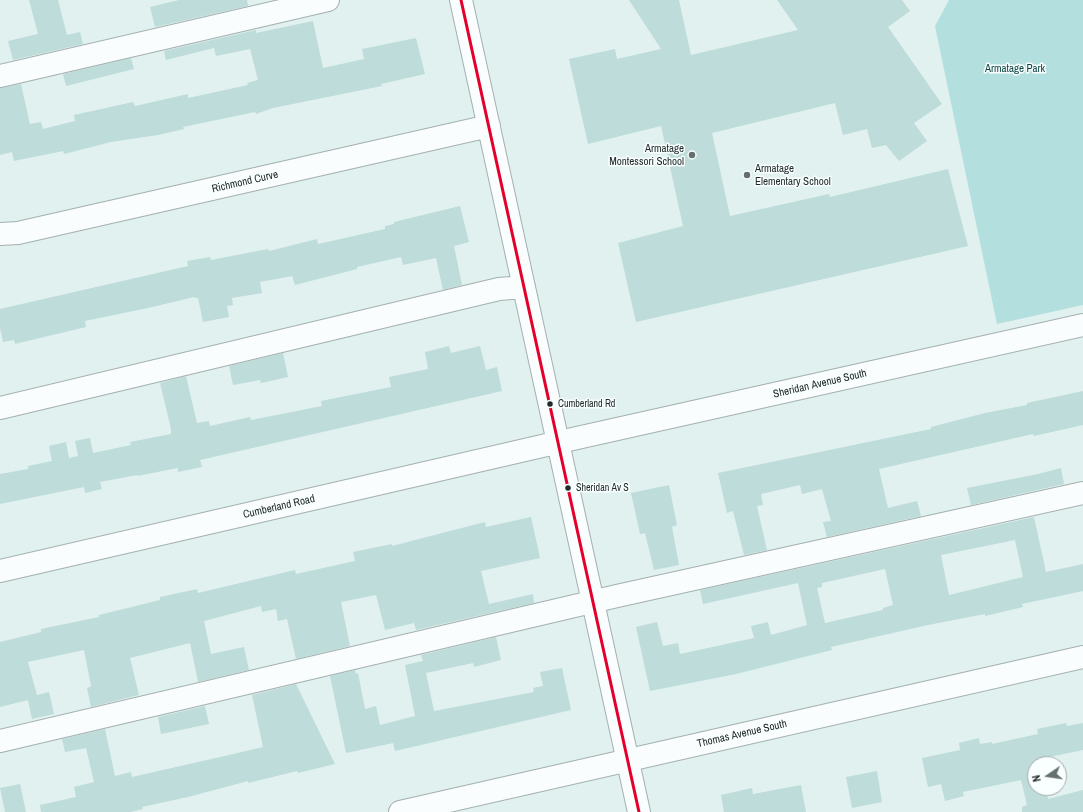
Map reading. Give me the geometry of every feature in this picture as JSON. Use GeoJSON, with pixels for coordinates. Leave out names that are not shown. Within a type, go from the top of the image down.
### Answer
{"type":"FeatureCollection","features":[{"type":"Feature","properties":{"kind":"street"},"geometry":{"type":"LineString","coordinates":[[0,76],[328,0]]}},
{"type":"Feature","properties":{"kind":"street"},"geometry":{"type":"LineString","coordinates":[[461,0],[639,812]]}},
{"type":"Feature","properties":{"kind":"street","name":"Richmond Curve"},"geometry":{"type":"LineString","coordinates":[[0,234],[18,233],[489,126]]}},
{"type":"Feature","properties":{"kind":"street"},"geometry":{"type":"LineString","coordinates":[[0,408],[499,289],[524,287]]}},
{"type":"Feature","properties":{"kind":"street","name":"Sheridan Avenue South"},"geometry":{"type":"LineString","coordinates":[[558,443],[1083,325]]}},
{"type":"Feature","properties":{"kind":"street","name":"Cumberland Road"},"geometry":{"type":"LineString","coordinates":[[0,571],[558,443]]}},
{"type":"Feature","properties":{"kind":"street"},"geometry":{"type":"LineString","coordinates":[[0,742],[592,602],[1083,493]]}},
{"type":"Feature","properties":{"kind":"street","name":"Thomas Avenue South"},"geometry":{"type":"LineString","coordinates":[[400,812],[1083,657]]}},
{"type":"Feature","properties":{"kind":"green space","name":"Armatage Park"},"geometry":{"type":"Polygon","coordinates":[[[949,0],[1083,0],[1083,305],[997,324],[935,26],[949,0]]]}},
{"type":"Feature","properties":{"kind":"building"},"geometry":{"type":"Polygon","coordinates":[[[29,0],[58,0],[67,35],[80,32],[83,44],[13,60],[8,41],[38,34],[29,0]]]}},
{"type":"Feature","properties":{"kind":"building"},"geometry":{"type":"Polygon","coordinates":[[[179,0],[247,0],[248,6],[155,27],[150,7],[179,0]]]}},
{"type":"Feature","properties":{"kind":"building","name":"Armatage Montessori School"},"geometry":{"type":"Polygon","coordinates":[[[629,0],[679,0],[691,55],[798,30],[777,0],[902,0],[910,11],[888,27],[942,104],[914,123],[927,141],[899,161],[886,145],[872,148],[867,129],[843,135],[835,103],[712,133],[730,216],[829,194],[830,197],[948,169],[968,246],[636,322],[618,243],[683,226],[661,126],[588,144],[569,59],[615,49],[617,59],[661,49],[629,0]]]}},
{"type":"Feature","properties":{"kind":"building"},"geometry":{"type":"Polygon","coordinates":[[[313,21],[323,68],[364,59],[362,49],[416,38],[425,74],[381,84],[382,86],[273,108],[256,114],[255,112],[183,127],[184,129],[158,135],[111,142],[64,154],[63,151],[14,161],[12,152],[0,155],[0,88],[21,84],[30,124],[41,122],[43,129],[75,121],[74,115],[133,102],[135,106],[188,94],[188,98],[248,85],[247,83],[258,80],[250,49],[216,56],[214,48],[166,60],[164,51],[256,30],[256,33],[313,21]]]}},
{"type":"Feature","properties":{"kind":"building"},"geometry":{"type":"Polygon","coordinates":[[[131,58],[134,69],[66,86],[63,74],[131,58]]]}},
{"type":"Feature","properties":{"kind":"building"},"geometry":{"type":"Polygon","coordinates":[[[460,206],[469,242],[454,246],[462,285],[443,290],[436,258],[403,265],[401,257],[357,267],[357,269],[295,285],[292,276],[260,282],[262,293],[232,298],[233,305],[227,306],[229,317],[203,322],[198,298],[194,297],[85,321],[86,327],[15,344],[14,340],[3,342],[0,328],[0,309],[188,266],[187,261],[210,257],[211,260],[268,249],[269,251],[317,239],[318,244],[385,229],[385,226],[394,224],[394,222],[460,206]]]}},
{"type":"Feature","properties":{"kind":"building"},"geometry":{"type":"Polygon","coordinates":[[[449,346],[451,353],[480,346],[486,370],[497,367],[502,391],[200,460],[202,467],[178,472],[178,468],[100,482],[102,489],[85,493],[84,487],[0,504],[0,474],[28,469],[28,466],[52,461],[49,446],[66,442],[69,458],[78,456],[75,441],[90,438],[93,453],[131,445],[130,442],[171,434],[160,383],[186,376],[197,423],[209,421],[210,426],[250,417],[251,420],[322,406],[321,401],[391,387],[389,377],[428,369],[425,352],[449,346]]]}},
{"type":"Feature","properties":{"kind":"building"},"geometry":{"type":"Polygon","coordinates":[[[283,353],[288,377],[261,383],[260,380],[233,385],[229,366],[283,353]]]}},
{"type":"Feature","properties":{"kind":"building"},"geometry":{"type":"Polygon","coordinates":[[[1083,391],[1083,425],[1034,436],[1033,434],[879,469],[888,508],[917,501],[921,516],[827,537],[823,522],[831,521],[822,489],[802,494],[800,485],[761,494],[763,505],[757,506],[767,550],[744,555],[733,511],[727,513],[718,473],[931,429],[931,427],[985,413],[1027,405],[1027,403],[1083,391]]]}},
{"type":"Feature","properties":{"kind":"building"},"geometry":{"type":"Polygon","coordinates":[[[1061,468],[1064,484],[971,505],[967,488],[1061,468]]]}},
{"type":"Feature","properties":{"kind":"building"},"geometry":{"type":"Polygon","coordinates":[[[669,485],[677,525],[672,527],[679,565],[654,570],[645,533],[640,534],[631,493],[669,485]]]}},
{"type":"Feature","properties":{"kind":"building"},"geometry":{"type":"Polygon","coordinates":[[[531,517],[540,558],[481,571],[489,604],[533,594],[534,603],[416,630],[414,623],[385,630],[376,595],[341,602],[350,646],[296,659],[287,619],[278,621],[276,609],[262,612],[261,606],[204,621],[211,654],[244,647],[249,670],[198,682],[190,643],[130,658],[139,695],[91,707],[87,688],[91,686],[84,650],[28,662],[37,695],[49,692],[54,714],[32,719],[28,700],[0,707],[0,642],[41,632],[41,629],[99,617],[99,615],[160,600],[160,597],[197,589],[198,593],[295,570],[296,574],[355,561],[353,552],[392,544],[392,546],[485,522],[486,527],[531,517]]]}},
{"type":"Feature","properties":{"kind":"building"},"geometry":{"type":"Polygon","coordinates":[[[1034,517],[1046,572],[1083,564],[1083,591],[1022,604],[1023,607],[985,616],[985,614],[928,625],[831,647],[832,650],[736,674],[650,691],[636,627],[657,622],[663,646],[678,643],[680,654],[754,638],[751,626],[768,622],[771,635],[807,625],[798,583],[703,604],[700,590],[1034,517]],[[1015,540],[941,555],[949,595],[1023,577],[1015,540]],[[885,569],[822,583],[822,587],[817,588],[825,623],[883,610],[883,608],[893,605],[885,569]]]}},
{"type":"Feature","properties":{"kind":"building"},"geometry":{"type":"Polygon","coordinates":[[[496,637],[501,660],[474,667],[473,663],[426,673],[434,711],[534,692],[533,688],[543,686],[540,672],[562,668],[571,710],[395,751],[393,743],[346,753],[330,676],[355,670],[356,674],[358,673],[365,709],[376,706],[380,725],[415,716],[405,665],[423,661],[421,655],[496,637]]]}},
{"type":"Feature","properties":{"kind":"building"},"geometry":{"type":"Polygon","coordinates":[[[296,684],[335,764],[298,773],[297,771],[248,783],[248,781],[188,797],[142,807],[143,809],[130,812],[41,812],[40,805],[76,797],[74,787],[94,782],[86,748],[65,752],[62,739],[105,729],[115,776],[131,772],[132,777],[229,755],[263,747],[252,695],[296,684]]]}},
{"type":"Feature","properties":{"kind":"building"},"geometry":{"type":"Polygon","coordinates":[[[205,706],[209,724],[161,734],[158,717],[205,706]]]}},
{"type":"Feature","properties":{"kind":"building"},"geometry":{"type":"Polygon","coordinates":[[[1066,723],[1067,726],[1083,723],[1083,750],[1054,756],[1027,756],[1027,796],[1047,796],[1048,799],[1067,796],[1067,794],[1083,790],[1083,812],[1022,812],[1022,807],[1027,805],[1021,780],[963,792],[964,796],[945,801],[941,784],[928,787],[922,758],[960,750],[959,743],[979,738],[980,744],[992,742],[992,744],[1038,734],[1037,729],[1066,723]]]}},
{"type":"Feature","properties":{"kind":"building"},"geometry":{"type":"Polygon","coordinates":[[[877,771],[882,802],[852,808],[846,777],[877,771]]]}},
{"type":"Feature","properties":{"kind":"building"},"geometry":{"type":"Polygon","coordinates":[[[20,784],[26,812],[5,812],[0,788],[20,784]]]}},
{"type":"Feature","properties":{"kind":"building"},"geometry":{"type":"Polygon","coordinates":[[[801,785],[806,812],[724,812],[721,795],[752,788],[753,794],[801,785]]]}},
{"type":"Feature","properties":{"kind":"transit line"},"geometry":{"type":"LineString","coordinates":[[461,0],[639,812]]}},
{"type":"Feature","properties":{"kind":"place","name":"Armatage Montessori School"},"geometry":{"type":"Point","coordinates":[692,155]}},
{"type":"Feature","properties":{"kind":"place","name":"Armatage Elementary School"},"geometry":{"type":"Point","coordinates":[747,175]}},
{"type":"Feature","properties":{"kind":"place","name":"Cumberland Rd"},"geometry":{"type":"Point","coordinates":[550,404]}},
{"type":"Feature","properties":{"kind":"place","name":"Sheridan Av S"},"geometry":{"type":"Point","coordinates":[568,488]}}]}
